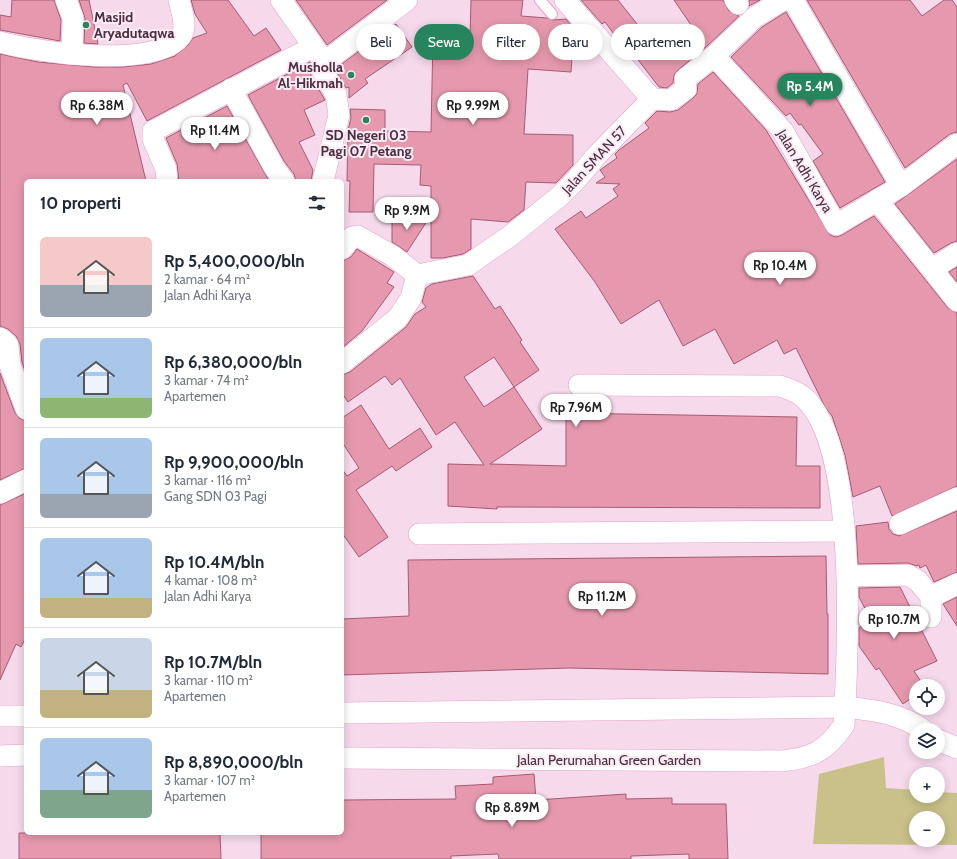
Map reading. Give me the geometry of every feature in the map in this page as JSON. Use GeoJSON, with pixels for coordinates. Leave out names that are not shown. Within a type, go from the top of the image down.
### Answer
{"type":"FeatureCollection","features":[{"type":"Feature","properties":{"kind":"street"},"geometry":{"type":"LineString","coordinates":[[66,0],[73,18],[72,54]]}},
{"type":"Feature","properties":{"kind":"street"},"geometry":{"type":"LineString","coordinates":[[0,42],[21,48],[72,54],[135,55],[154,52],[172,44],[181,36],[184,22],[179,0]]}},
{"type":"Feature","properties":{"kind":"street"},"geometry":{"type":"LineString","coordinates":[[282,0],[319,54],[321,67],[336,95],[339,114],[323,179]]}},
{"type":"Feature","properties":{"kind":"street"},"geometry":{"type":"LineString","coordinates":[[167,179],[166,168],[153,139],[153,131],[231,89],[319,54],[407,0]]}},
{"type":"Feature","properties":{"kind":"street"},"geometry":{"type":"LineString","coordinates":[[558,7],[652,99],[671,100],[686,89],[686,79],[714,56],[756,17],[782,0]]}},
{"type":"Feature","properties":{"kind":"street"},"geometry":{"type":"LineString","coordinates":[[793,0],[901,186]]}},
{"type":"Feature","properties":{"kind":"street","name":"Jalan Adhi Karya"},"geometry":{"type":"LineString","coordinates":[[714,56],[783,131],[836,225],[901,186],[957,144]]}},
{"type":"Feature","properties":{"kind":"street"},"geometry":{"type":"LineString","coordinates":[[231,89],[274,167],[283,179]]}},
{"type":"Feature","properties":{"kind":"street","name":"Jalan SMAN 57"},"geometry":{"type":"LineString","coordinates":[[417,275],[468,265],[510,236],[560,196],[576,180],[596,155],[652,99]]}},
{"type":"Feature","properties":{"kind":"street"},"geometry":{"type":"LineString","coordinates":[[877,200],[957,301]]}},
{"type":"Feature","properties":{"kind":"street"},"geometry":{"type":"LineString","coordinates":[[344,246],[352,237],[358,236],[393,256],[417,275],[411,298],[398,318],[344,361]]}},
{"type":"Feature","properties":{"kind":"street"},"geometry":{"type":"LineString","coordinates":[[932,269],[957,253]]}},
{"type":"Feature","properties":{"kind":"street"},"geometry":{"type":"LineString","coordinates":[[0,338],[8,345],[10,365],[24,404]]}},
{"type":"Feature","properties":{"kind":"street","name":"Jalan Perumahan Green Garden"},"geometry":{"type":"LineString","coordinates":[[344,758],[782,761],[803,759],[819,752],[834,739],[844,725],[847,576],[841,490],[829,442],[813,408],[803,396],[780,386],[579,385]]}},
{"type":"Feature","properties":{"kind":"street"},"geometry":{"type":"LineString","coordinates":[[0,493],[24,481]]}},
{"type":"Feature","properties":{"kind":"street"},"geometry":{"type":"LineString","coordinates":[[900,524],[957,498]]}},
{"type":"Feature","properties":{"kind":"street"},"geometry":{"type":"LineString","coordinates":[[419,534],[844,531]]}},
{"type":"Feature","properties":{"kind":"street"},"geometry":{"type":"LineString","coordinates":[[847,576],[908,575],[918,581],[931,607],[957,584]]}},
{"type":"Feature","properties":{"kind":"street"},"geometry":{"type":"LineString","coordinates":[[344,713],[845,707],[875,710],[896,716],[910,723]]}},
{"type":"Feature","properties":{"kind":"street"},"geometry":{"type":"LineString","coordinates":[[0,716],[24,716]]}},
{"type":"Feature","properties":{"kind":"street"},"geometry":{"type":"LineString","coordinates":[[945,743],[957,748]]}},
{"type":"Feature","properties":{"kind":"street"},"geometry":{"type":"LineString","coordinates":[[0,756],[24,755]]}},
{"type":"Feature","properties":{"kind":"lane"},"geometry":{"type":"LineString","coordinates":[[540,0],[558,7]]}},
{"type":"Feature","properties":{"kind":"shaded area"},"geometry":{"type":"Polygon","coordinates":[[[884,757],[886,788],[909,790],[909,803],[945,803],[945,792],[957,793],[957,845],[945,845],[945,811],[909,811],[909,845],[813,844],[819,774],[884,757]]]}},
{"type":"Feature","properties":{"kind":"building"},"geometry":{"type":"Polygon","coordinates":[[[12,0],[54,0],[61,20],[60,41],[0,30],[0,15],[11,17],[12,0]]]}},
{"type":"Feature","properties":{"kind":"building"},"geometry":{"type":"Polygon","coordinates":[[[79,0],[89,0],[98,44],[84,43],[85,18],[79,0]]]}},
{"type":"Feature","properties":{"kind":"building"},"geometry":{"type":"Polygon","coordinates":[[[191,0],[228,0],[254,36],[266,28],[281,50],[147,121],[127,83],[123,85],[146,179],[24,179],[24,368],[20,344],[16,336],[8,329],[0,326],[0,54],[38,62],[94,67],[123,67],[151,64],[175,56],[188,45],[193,38],[207,33],[195,14],[191,0]]]}},
{"type":"Feature","properties":{"kind":"building"},"geometry":{"type":"Polygon","coordinates":[[[296,0],[387,0],[327,45],[296,0]]]}},
{"type":"Feature","properties":{"kind":"building"},"geometry":{"type":"Polygon","coordinates":[[[471,0],[523,0],[521,16],[547,18],[553,20],[566,19],[570,24],[548,24],[548,60],[572,60],[571,72],[528,69],[524,134],[573,135],[573,165],[556,183],[526,182],[524,210],[508,222],[471,219],[471,249],[463,254],[443,258],[431,258],[431,186],[420,185],[421,165],[374,164],[373,212],[349,212],[350,181],[347,181],[348,130],[351,118],[350,109],[385,110],[385,131],[431,132],[433,60],[474,60],[474,24],[470,24],[471,0]]]}},
{"type":"Feature","properties":{"kind":"building"},"geometry":{"type":"Polygon","coordinates":[[[581,0],[618,0],[637,24],[611,24],[611,30],[605,22],[602,24],[581,0]]]}},
{"type":"Feature","properties":{"kind":"building"},"geometry":{"type":"Polygon","coordinates":[[[674,0],[723,0],[729,11],[739,16],[705,48],[705,24],[690,24],[674,0]]]}},
{"type":"Feature","properties":{"kind":"building"},"geometry":{"type":"Polygon","coordinates":[[[749,0],[760,0],[749,6],[749,0]]]}},
{"type":"Feature","properties":{"kind":"building"},"geometry":{"type":"Polygon","coordinates":[[[807,0],[910,0],[922,16],[944,0],[952,0],[957,7],[957,132],[950,134],[905,168],[807,0]]]}},
{"type":"Feature","properties":{"kind":"building"},"geometry":{"type":"Polygon","coordinates":[[[786,12],[885,182],[840,208],[813,161],[823,154],[801,124],[799,125],[790,113],[786,116],[731,57],[762,27],[786,12]]]}},
{"type":"Feature","properties":{"kind":"building"},"geometry":{"type":"Polygon","coordinates":[[[406,38],[412,47],[406,51],[406,38]]]}},
{"type":"Feature","properties":{"kind":"building"},"geometry":{"type":"Polygon","coordinates":[[[356,54],[356,60],[393,60],[365,79],[368,83],[349,98],[349,87],[346,88],[335,69],[356,54]]]}},
{"type":"Feature","properties":{"kind":"building"},"geometry":{"type":"Polygon","coordinates":[[[638,60],[690,60],[674,75],[673,83],[667,88],[659,87],[638,60]]]}},
{"type":"Feature","properties":{"kind":"building"},"geometry":{"type":"Polygon","coordinates":[[[310,62],[311,76],[325,100],[304,110],[315,135],[299,142],[313,170],[311,179],[295,179],[294,174],[284,161],[248,95],[310,62]]]}},
{"type":"Feature","properties":{"kind":"building"},"geometry":{"type":"Polygon","coordinates":[[[713,72],[766,130],[830,235],[836,237],[842,235],[874,216],[948,308],[957,313],[957,486],[892,516],[880,486],[853,497],[845,455],[832,416],[825,407],[796,348],[784,354],[777,340],[734,364],[715,329],[683,346],[659,300],[621,324],[595,282],[555,229],[581,211],[586,218],[618,196],[613,189],[620,184],[596,183],[605,177],[600,170],[617,158],[615,154],[619,150],[649,128],[645,123],[657,111],[670,112],[678,110],[697,94],[698,84],[713,72]]]}},
{"type":"Feature","properties":{"kind":"building"},"geometry":{"type":"Polygon","coordinates":[[[227,106],[268,179],[179,179],[177,164],[166,138],[227,106]]]}},
{"type":"Feature","properties":{"kind":"building"},"geometry":{"type":"Polygon","coordinates":[[[957,159],[957,241],[934,253],[895,204],[957,159]]]}},
{"type":"Feature","properties":{"kind":"building"},"geometry":{"type":"Polygon","coordinates":[[[392,217],[429,218],[407,252],[392,242],[392,217]]]}},
{"type":"Feature","properties":{"kind":"building"},"geometry":{"type":"Polygon","coordinates":[[[357,249],[394,272],[387,283],[394,287],[362,331],[344,346],[344,260],[351,257],[357,249]]]}},
{"type":"Feature","properties":{"kind":"building"},"geometry":{"type":"Polygon","coordinates":[[[957,267],[957,282],[949,272],[957,267]]]}},
{"type":"Feature","properties":{"kind":"building"},"geometry":{"type":"Polygon","coordinates":[[[473,276],[495,309],[500,306],[522,340],[520,342],[539,370],[514,387],[542,429],[490,464],[566,466],[566,413],[797,417],[796,466],[820,466],[820,508],[497,507],[497,509],[448,506],[448,464],[484,465],[455,422],[436,435],[400,378],[392,385],[385,376],[348,402],[344,396],[344,374],[350,372],[406,327],[415,314],[426,307],[422,302],[426,288],[432,284],[473,276]],[[494,357],[464,377],[484,407],[514,387],[494,357]]]}},
{"type":"Feature","properties":{"kind":"building"},"geometry":{"type":"Polygon","coordinates":[[[0,373],[15,413],[19,418],[24,420],[24,469],[0,480],[0,373]]]}},
{"type":"Feature","properties":{"kind":"building"},"geometry":{"type":"Polygon","coordinates":[[[361,405],[389,449],[420,428],[432,447],[396,471],[392,466],[356,490],[388,537],[359,557],[344,536],[344,472],[347,476],[359,468],[344,445],[344,417],[361,405]]]}},
{"type":"Feature","properties":{"kind":"building"},"geometry":{"type":"Polygon","coordinates":[[[24,494],[24,641],[21,647],[16,644],[0,680],[0,505],[24,494]]]}},
{"type":"Feature","properties":{"kind":"building"},"geometry":{"type":"Polygon","coordinates":[[[957,511],[957,572],[934,582],[926,565],[920,568],[919,565],[917,566],[908,563],[858,564],[856,526],[888,522],[889,529],[893,534],[899,536],[957,511]]]}},
{"type":"Feature","properties":{"kind":"building"},"geometry":{"type":"Polygon","coordinates":[[[826,556],[828,674],[569,668],[344,675],[344,619],[409,616],[408,560],[826,556]]]}},
{"type":"Feature","properties":{"kind":"building"},"geometry":{"type":"Polygon","coordinates":[[[900,587],[937,661],[914,671],[919,679],[909,679],[909,700],[903,704],[879,668],[876,670],[859,646],[859,628],[871,620],[859,597],[859,588],[900,587]]]}},
{"type":"Feature","properties":{"kind":"building"},"geometry":{"type":"Polygon","coordinates":[[[957,597],[957,626],[943,604],[957,597]]]}},
{"type":"Feature","properties":{"kind":"building"},"geometry":{"type":"Polygon","coordinates":[[[534,774],[536,800],[626,794],[626,799],[672,798],[672,804],[726,804],[728,859],[689,859],[689,854],[631,856],[631,859],[499,859],[498,854],[451,856],[451,859],[261,859],[261,835],[344,835],[344,800],[456,799],[455,786],[493,784],[493,777],[534,774]]]}},
{"type":"Feature","properties":{"kind":"building"},"geometry":{"type":"Polygon","coordinates":[[[19,833],[24,833],[24,835],[220,835],[221,859],[19,859],[19,833]]]}},
{"type":"Feature","properties":{"kind":"place","name":"Masjid Aryadutaqwa"},"geometry":{"type":"Point","coordinates":[86,25]}},
{"type":"Feature","properties":{"kind":"place","name":"Musholla Al-Hikmah"},"geometry":{"type":"Point","coordinates":[351,75]}},
{"type":"Feature","properties":{"kind":"place","name":"SD Negeri 03 Pagi 07 Petang"},"geometry":{"type":"Point","coordinates":[366,120]}}]}
